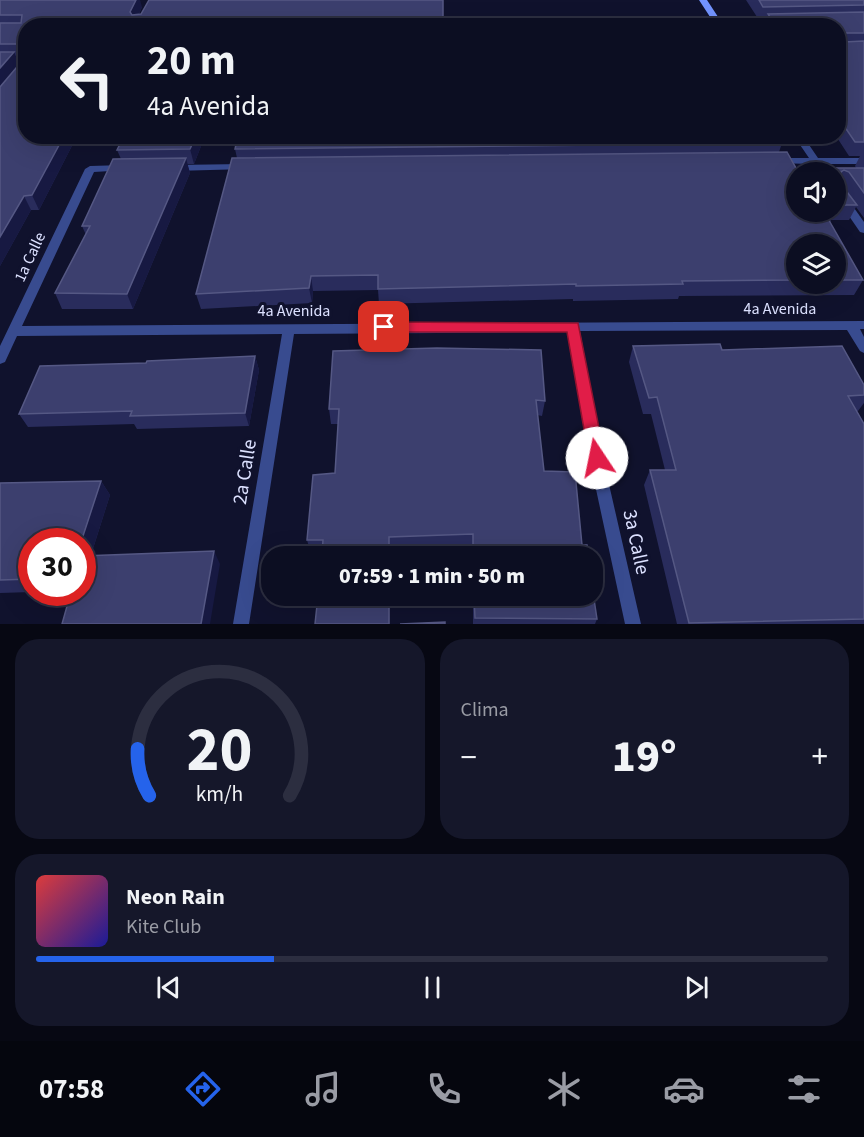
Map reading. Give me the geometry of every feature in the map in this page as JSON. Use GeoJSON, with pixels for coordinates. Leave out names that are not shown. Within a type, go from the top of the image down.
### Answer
{"type":"FeatureCollection","features":[{"type":"Feature","properties":{"kind":"street"},"geometry":{"type":"LineString","coordinates":[[703,0],[715,18]]}},
{"type":"Feature","properties":{"kind":"street"},"geometry":{"type":"LineString","coordinates":[[0,61],[18,61]]}},
{"type":"Feature","properties":{"kind":"street"},"geometry":{"type":"LineString","coordinates":[[803,144],[815,161]]}},
{"type":"Feature","properties":{"kind":"street"},"geometry":{"type":"LineString","coordinates":[[768,162],[864,161]]}},
{"type":"Feature","properties":{"kind":"street"},"geometry":{"type":"LineString","coordinates":[[161,168],[256,167]]}},
{"type":"Feature","properties":{"kind":"street","name":"1a Calle"},"geometry":{"type":"LineString","coordinates":[[0,359],[90,169],[137,168]]}},
{"type":"Feature","properties":{"kind":"street"},"geometry":{"type":"LineString","coordinates":[[846,204],[864,230]]}},
{"type":"Feature","properties":{"kind":"street"},"geometry":{"type":"LineString","coordinates":[[857,325],[864,348]]}},
{"type":"Feature","properties":{"kind":"street","name":"4a Avenida"},"geometry":{"type":"LineString","coordinates":[[13,331],[857,325]]}},
{"type":"Feature","properties":{"kind":"street","name":"3a Calle"},"geometry":{"type":"LineString","coordinates":[[573,327],[601,480],[633,624]]}},
{"type":"Feature","properties":{"kind":"street","name":"2a Calle"},"geometry":{"type":"LineString","coordinates":[[241,624],[289,328]]}},
{"type":"Feature","properties":{"kind":"building"},"geometry":{"type":"Polygon","coordinates":[[[0,0],[136,0],[130,12],[132,15],[141,14],[149,0],[443,0],[443,18],[22,18],[22,15],[0,15],[0,0]]]}},
{"type":"Feature","properties":{"kind":"building"},"geometry":{"type":"Polygon","coordinates":[[[759,0],[864,0],[864,5],[763,7],[759,0]]]}},
{"type":"Feature","properties":{"kind":"building"},"geometry":{"type":"Polygon","coordinates":[[[864,12],[864,33],[846,33],[846,18],[771,18],[768,14],[864,12]]]}},
{"type":"Feature","properties":{"kind":"building"},"geometry":{"type":"Polygon","coordinates":[[[0,23],[18,23],[18,44],[0,44],[0,23]]]}},
{"type":"Feature","properties":{"kind":"building"},"geometry":{"type":"Polygon","coordinates":[[[864,41],[864,142],[855,142],[846,129],[846,42],[864,41]]]}},
{"type":"Feature","properties":{"kind":"building"},"geometry":{"type":"Polygon","coordinates":[[[0,52],[14,52],[0,68],[0,52]]]}},
{"type":"Feature","properties":{"kind":"building"},"geometry":{"type":"Polygon","coordinates":[[[18,66],[18,144],[60,144],[32,195],[24,196],[0,237],[0,87],[18,66]]]}},
{"type":"Feature","properties":{"kind":"building"},"geometry":{"type":"Polygon","coordinates":[[[120,144],[192,144],[190,149],[117,150],[120,144]]]}},
{"type":"Feature","properties":{"kind":"building"},"geometry":{"type":"Polygon","coordinates":[[[236,144],[691,144],[235,149],[236,144]]]}},
{"type":"Feature","properties":{"kind":"building"},"geometry":{"type":"Polygon","coordinates":[[[787,152],[793,162],[786,162],[786,222],[830,222],[837,234],[786,234],[786,280],[378,289],[378,275],[311,276],[309,288],[196,294],[232,158],[787,152]]]}},
{"type":"Feature","properties":{"kind":"building"},"geometry":{"type":"Polygon","coordinates":[[[186,158],[127,294],[55,293],[90,226],[82,226],[113,159],[186,158]]]}},
{"type":"Feature","properties":{"kind":"building"},"geometry":{"type":"Polygon","coordinates":[[[846,168],[864,168],[864,193],[846,168]]]}},
{"type":"Feature","properties":{"kind":"building"},"geometry":{"type":"Polygon","coordinates":[[[846,191],[857,205],[846,205],[846,191]]]}},
{"type":"Feature","properties":{"kind":"building"},"geometry":{"type":"Polygon","coordinates":[[[846,250],[863,280],[846,280],[846,250]]]}},
{"type":"Feature","properties":{"kind":"building"},"geometry":{"type":"Polygon","coordinates":[[[720,344],[722,350],[842,346],[864,385],[864,395],[848,396],[864,424],[864,619],[689,623],[650,470],[676,470],[657,397],[649,398],[633,346],[720,344]]]}},
{"type":"Feature","properties":{"kind":"building"},"geometry":{"type":"Polygon","coordinates":[[[437,348],[541,350],[545,401],[536,400],[544,471],[575,472],[582,545],[587,546],[473,546],[473,534],[389,537],[389,546],[323,546],[323,540],[307,540],[313,475],[335,473],[339,409],[329,409],[333,351],[437,348]]]}},
{"type":"Feature","properties":{"kind":"building"},"geometry":{"type":"Polygon","coordinates":[[[255,356],[245,413],[130,416],[132,411],[19,414],[40,366],[146,363],[147,361],[255,356]]]}},
{"type":"Feature","properties":{"kind":"building"},"geometry":{"type":"Polygon","coordinates":[[[101,481],[86,528],[18,528],[18,579],[0,580],[0,483],[101,481]]]}},
{"type":"Feature","properties":{"kind":"building"},"geometry":{"type":"Polygon","coordinates":[[[214,551],[201,624],[62,624],[67,606],[96,606],[96,555],[214,551]]]}},
{"type":"Feature","properties":{"kind":"building"},"geometry":{"type":"Polygon","coordinates":[[[317,606],[389,606],[389,624],[315,624],[317,606]]]}},
{"type":"Feature","properties":{"kind":"building"},"geometry":{"type":"Polygon","coordinates":[[[474,606],[595,606],[597,619],[475,618],[474,606]]]}},
{"type":"Feature","properties":{"kind":"building"},"geometry":{"type":"Polygon","coordinates":[[[445,622],[445,624],[400,624],[445,622]]]}},
{"type":"Feature","properties":{"kind":"route"},"geometry":{"type":"LineString","coordinates":[[384,327],[573,327],[597,458]]}}]}
